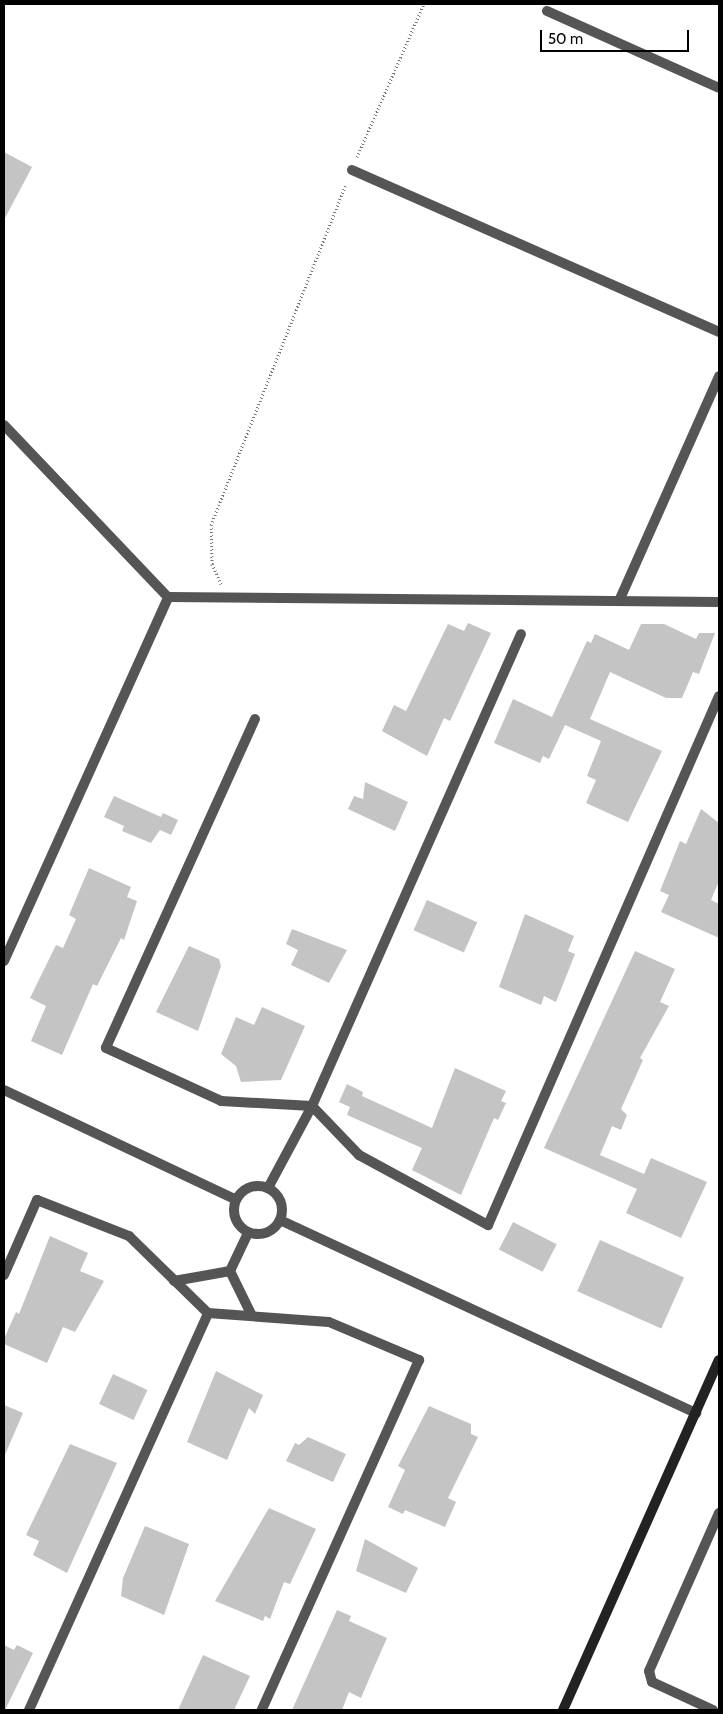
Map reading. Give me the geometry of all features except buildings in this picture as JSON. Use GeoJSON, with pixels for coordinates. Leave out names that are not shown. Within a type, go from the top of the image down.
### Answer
{"type":"FeatureCollection","features":[{"type":"Feature","properties":{"kind":"street"},"geometry":{"type":"LineString","coordinates":[[547,11],[719,88]]}},
{"type":"Feature","properties":{"kind":"street"},"geometry":{"type":"LineString","coordinates":[[352,170],[719,332]]}},
{"type":"Feature","properties":{"kind":"street"},"geometry":{"type":"LineString","coordinates":[[620,601],[719,376]]}},
{"type":"Feature","properties":{"kind":"street"},"geometry":{"type":"LineString","coordinates":[[4,424],[168,596],[719,602]]}},
{"type":"Feature","properties":{"kind":"street"},"geometry":{"type":"LineString","coordinates":[[4,961],[168,596]]}},
{"type":"Feature","properties":{"kind":"street"},"geometry":{"type":"LineString","coordinates":[[268,1188],[312,1106],[521,634]]}},
{"type":"Feature","properties":{"kind":"street"},"geometry":{"type":"LineString","coordinates":[[255,719],[106,1048],[221,1101],[312,1106],[359,1155],[488,1225],[719,696]]}},
{"type":"Feature","properties":{"kind":"street"},"geometry":{"type":"LineString","coordinates":[[4,1090],[235,1199]]}},
{"type":"Feature","properties":{"kind":"street"},"geometry":{"type":"LineString","coordinates":[[248,1233],[233,1212],[235,1199],[250,1187],[268,1188]]}},
{"type":"Feature","properties":{"kind":"street"},"geometry":{"type":"LineString","coordinates":[[248,1233],[266,1232],[280,1220],[282,1207],[268,1188]]}},
{"type":"Feature","properties":{"kind":"street"},"geometry":{"type":"LineString","coordinates":[[4,1276],[37,1200],[129,1236],[208,1313],[329,1322],[419,1360],[262,1710]]}},
{"type":"Feature","properties":{"kind":"street"},"geometry":{"type":"LineString","coordinates":[[280,1220],[696,1413]]}},
{"type":"Feature","properties":{"kind":"street"},"geometry":{"type":"LineString","coordinates":[[230,1270],[248,1233]]}},
{"type":"Feature","properties":{"kind":"street"},"geometry":{"type":"LineString","coordinates":[[174,1281],[230,1270]]}},
{"type":"Feature","properties":{"kind":"street"},"geometry":{"type":"LineString","coordinates":[[230,1270],[252,1316]]}},
{"type":"Feature","properties":{"kind":"street"},"geometry":{"type":"LineString","coordinates":[[29,1710],[208,1313]]}},
{"type":"Feature","properties":{"kind":"street"},"geometry":{"type":"LineString","coordinates":[[563,1710],[719,1360]]}},
{"type":"Feature","properties":{"kind":"street"},"geometry":{"type":"LineString","coordinates":[[713,1710],[652,1682],[649,1671],[719,1513]]}},
{"type":"Feature","properties":{"kind":"path"},"geometry":{"type":"LineString","coordinates":[[227,597],[212,564],[211,525],[352,170],[424,4]]}}]}
